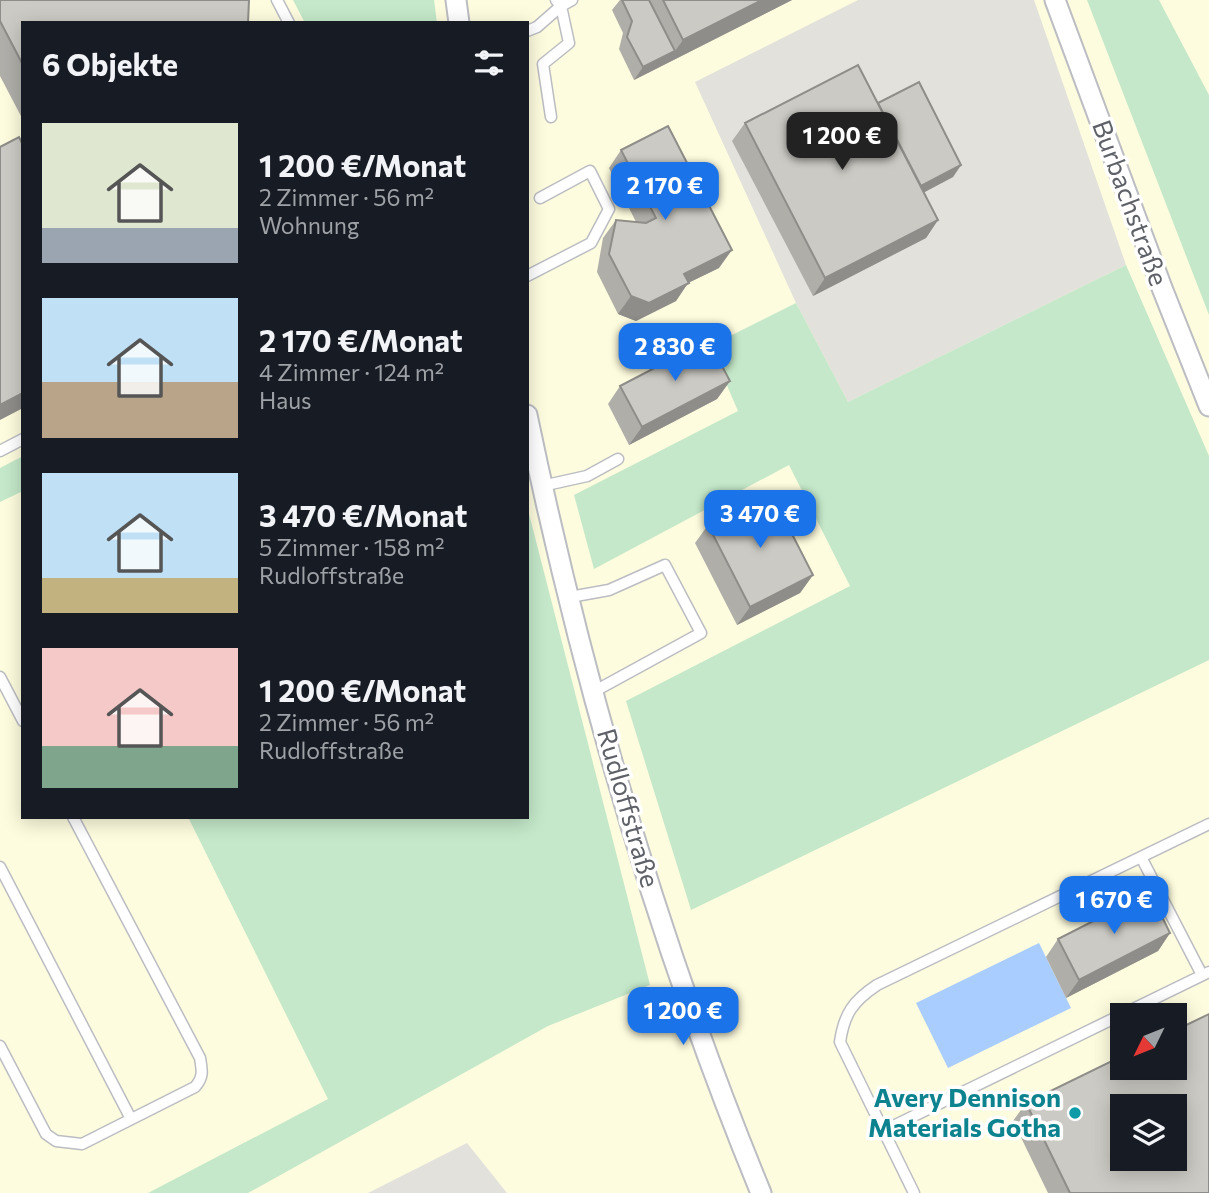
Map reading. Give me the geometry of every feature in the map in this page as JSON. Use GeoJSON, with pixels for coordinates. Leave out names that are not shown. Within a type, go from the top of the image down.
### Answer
{"type":"FeatureCollection","features":[{"type":"Feature","properties":{"kind":"street"},"geometry":{"type":"LineString","coordinates":[[456,0],[459,21]]}},
{"type":"Feature","properties":{"kind":"street","name":"Burbachstraße"},"geometry":{"type":"LineString","coordinates":[[1055,0],[1209,406]]}},
{"type":"Feature","properties":{"kind":"street","name":"Rudloffstraße"},"geometry":{"type":"LineString","coordinates":[[529,424],[594,691],[681,982],[761,1193]]}},
{"type":"Feature","properties":{"kind":"lane"},"geometry":{"type":"LineString","coordinates":[[277,0],[288,21]]}},
{"type":"Feature","properties":{"kind":"lane"},"geometry":{"type":"LineString","coordinates":[[529,30],[537,27],[559,3],[572,0]]}},
{"type":"Feature","properties":{"kind":"lane"},"geometry":{"type":"LineString","coordinates":[[551,117],[543,64],[569,43],[559,3]]}},
{"type":"Feature","properties":{"kind":"lane"},"geometry":{"type":"LineString","coordinates":[[529,275],[591,243],[609,209],[590,171],[540,198]]}},
{"type":"Feature","properties":{"kind":"lane"},"geometry":{"type":"LineString","coordinates":[[0,451],[21,440]]}},
{"type":"Feature","properties":{"kind":"lane"},"geometry":{"type":"LineString","coordinates":[[542,486],[587,476],[618,459]]}},
{"type":"Feature","properties":{"kind":"lane"},"geometry":{"type":"LineString","coordinates":[[570,597],[609,590],[665,565],[701,633],[594,691]]}},
{"type":"Feature","properties":{"kind":"lane"},"geometry":{"type":"LineString","coordinates":[[0,677],[21,717]]}},
{"type":"Feature","properties":{"kind":"lane"},"geometry":{"type":"LineString","coordinates":[[0,1046],[46,1133],[55,1141],[82,1144],[195,1087],[203,1072],[200,1058],[75,819]]}},
{"type":"Feature","properties":{"kind":"lane"},"geometry":{"type":"LineString","coordinates":[[914,1193],[840,1042],[843,1020],[855,1000],[877,985],[1209,824]]}},
{"type":"Feature","properties":{"kind":"lane"},"geometry":{"type":"LineString","coordinates":[[883,1131],[1206,973],[1141,857]]}},
{"type":"Feature","properties":{"kind":"lane"},"geometry":{"type":"LineString","coordinates":[[0,867],[131,1119]]}},
{"type":"Feature","properties":{"kind":"shaded area"},"geometry":{"type":"Polygon","coordinates":[[[0,0],[1209,0],[1209,1193],[0,1193],[0,0]]]}},
{"type":"Feature","properties":{"kind":"shaded area"},"geometry":{"type":"Polygon","coordinates":[[[858,0],[1034,0],[1126,265],[848,402],[796,303],[695,82],[858,0]]]}},
{"type":"Feature","properties":{"kind":"shaded area"},"geometry":{"type":"Polygon","coordinates":[[[467,1143],[507,1193],[368,1193],[467,1143]]]}},
{"type":"Feature","properties":{"kind":"green space"},"geometry":{"type":"Polygon","coordinates":[[[293,0],[434,0],[437,21],[304,21],[293,0]]]}},
{"type":"Feature","properties":{"kind":"green space"},"geometry":{"type":"Polygon","coordinates":[[[1087,0],[1159,0],[1209,95],[1209,315],[1087,0]]]}},
{"type":"Feature","properties":{"kind":"green space"},"geometry":{"type":"Polygon","coordinates":[[[1126,265],[1209,456],[1209,660],[691,910],[626,701],[850,586],[789,465],[594,569],[574,495],[738,411],[710,346],[796,303],[848,402],[1126,265]]]}},
{"type":"Feature","properties":{"kind":"green space"},"geometry":{"type":"Polygon","coordinates":[[[21,457],[21,492],[0,502],[0,468],[21,457]]]}},
{"type":"Feature","properties":{"kind":"green space"},"geometry":{"type":"Polygon","coordinates":[[[529,514],[650,985],[548,1026],[248,1193],[148,1193],[328,1099],[189,819],[529,819],[529,514]]]}},
{"type":"Feature","properties":{"kind":"water"},"geometry":{"type":"Polygon","coordinates":[[[1039,943],[1071,1008],[948,1068],[916,1003],[1039,943]]]}},
{"type":"Feature","properties":{"kind":"building"},"geometry":{"type":"Polygon","coordinates":[[[0,0],[249,0],[248,21],[21,21],[21,61],[0,21],[0,0]]]}},
{"type":"Feature","properties":{"kind":"building"},"geometry":{"type":"Polygon","coordinates":[[[622,0],[649,0],[675,51],[643,67],[627,37],[632,21],[622,0]]]}},
{"type":"Feature","properties":{"kind":"building"},"geometry":{"type":"Polygon","coordinates":[[[663,0],[762,0],[683,40],[663,0]]]}},
{"type":"Feature","properties":{"kind":"building"},"geometry":{"type":"Polygon","coordinates":[[[858,65],[938,220],[825,278],[745,123],[858,65]]]}},
{"type":"Feature","properties":{"kind":"building"},"geometry":{"type":"Polygon","coordinates":[[[919,82],[961,165],[921,186],[878,103],[919,82]]]}},
{"type":"Feature","properties":{"kind":"building"},"geometry":{"type":"Polygon","coordinates":[[[668,126],[732,250],[684,274],[689,283],[649,303],[631,296],[609,254],[616,220],[646,223],[656,218],[621,150],[668,126]]]}},
{"type":"Feature","properties":{"kind":"building"},"geometry":{"type":"Polygon","coordinates":[[[19,137],[21,141],[21,394],[0,405],[0,147],[19,137]]]}},
{"type":"Feature","properties":{"kind":"building"},"geometry":{"type":"Polygon","coordinates":[[[708,340],[730,381],[642,427],[620,386],[708,340]]]}},
{"type":"Feature","properties":{"kind":"building"},"geometry":{"type":"Polygon","coordinates":[[[771,493],[813,575],[750,607],[708,525],[771,493]]]}},
{"type":"Feature","properties":{"kind":"building"},"geometry":{"type":"Polygon","coordinates":[[[1150,892],[1170,933],[1079,980],[1058,939],[1150,892]]]}},
{"type":"Feature","properties":{"kind":"building","name":"Avery Dennison Materials Gotha"},"geometry":{"type":"Polygon","coordinates":[[[1209,1014],[1209,1193],[1070,1193],[1026,1103],[1110,1062],[1110,1080],[1187,1080],[1187,1025],[1209,1014]]]}},
{"type":"Feature","properties":{"kind":"place","name":"Avery Dennison Materials Gotha"},"geometry":{"type":"Point","coordinates":[1075,1113]}}]}
